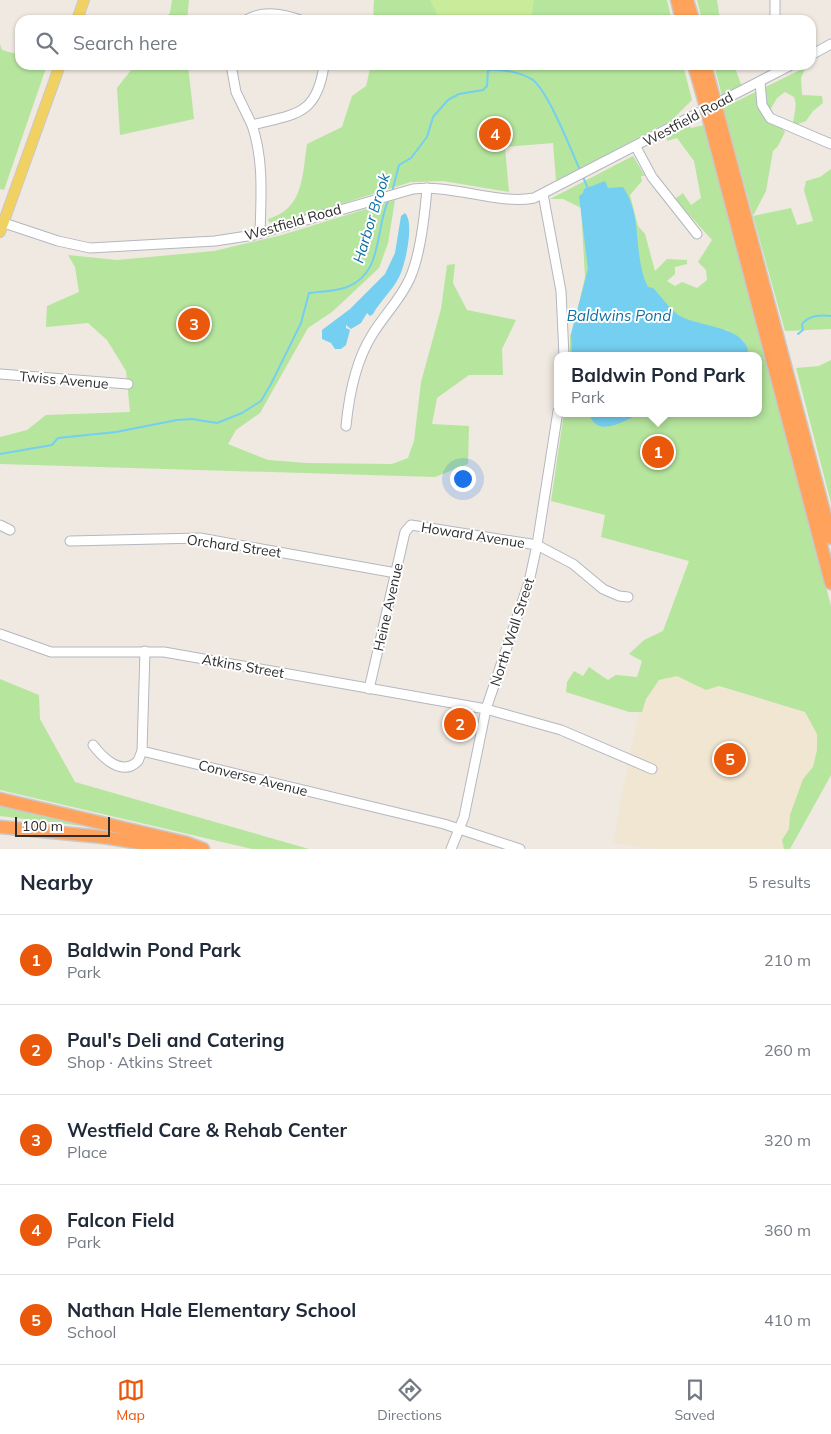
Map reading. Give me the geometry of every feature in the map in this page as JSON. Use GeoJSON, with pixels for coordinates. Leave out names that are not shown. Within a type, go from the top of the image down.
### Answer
{"type":"FeatureCollection","features":[{"type":"Feature","properties":{"kind":"highway"},"geometry":{"type":"LineString","coordinates":[[677,0],[681,15]]}},
{"type":"Feature","properties":{"kind":"highway"},"geometry":{"type":"LineString","coordinates":[[687,0],[692,15]]}},
{"type":"Feature","properties":{"kind":"highway"},"geometry":{"type":"LineString","coordinates":[[696,70],[711,107]]}},
{"type":"Feature","properties":{"kind":"highway"},"geometry":{"type":"LineString","coordinates":[[706,70],[711,107],[785,386],[831,583]]}},
{"type":"Feature","properties":{"kind":"highway"},"geometry":{"type":"LineString","coordinates":[[785,386],[831,538]]}},
{"type":"Feature","properties":{"kind":"highway"},"geometry":{"type":"LineString","coordinates":[[0,799],[187,843],[203,849]]}},
{"type":"Feature","properties":{"kind":"highway"},"geometry":{"type":"LineString","coordinates":[[0,827],[103,837],[180,849]]}},
{"type":"Feature","properties":{"kind":"main road"},"geometry":{"type":"LineString","coordinates":[[78,15],[84,0]]}},
{"type":"Feature","properties":{"kind":"main road"},"geometry":{"type":"LineString","coordinates":[[1,225],[58,70]]}},
{"type":"Feature","properties":{"kind":"street"},"geometry":{"type":"LineString","coordinates":[[775,0],[776,15]]}},
{"type":"Feature","properties":{"kind":"street"},"geometry":{"type":"LineString","coordinates":[[257,15],[262,13],[282,15]]}},
{"type":"Feature","properties":{"kind":"street"},"geometry":{"type":"LineString","coordinates":[[816,52],[831,44]]}},
{"type":"Feature","properties":{"kind":"street"},"geometry":{"type":"LineString","coordinates":[[232,70],[236,92],[259,144],[261,162],[260,233]]}},
{"type":"Feature","properties":{"kind":"street"},"geometry":{"type":"LineString","coordinates":[[252,125],[296,114],[308,107],[322,81],[323,70]]}},
{"type":"Feature","properties":{"kind":"street","name":"Westfield Road"},"geometry":{"type":"LineString","coordinates":[[1,225],[69,244],[95,248],[118,248],[215,241],[260,233],[400,191],[427,188],[519,199],[534,198],[582,175],[782,70]]}},
{"type":"Feature","properties":{"kind":"street"},"geometry":{"type":"LineString","coordinates":[[760,82],[762,105],[770,118],[831,144]]}},
{"type":"Feature","properties":{"kind":"street"},"geometry":{"type":"LineString","coordinates":[[636,147],[647,169],[697,234]]}},
{"type":"Feature","properties":{"kind":"street"},"geometry":{"type":"LineString","coordinates":[[346,426],[350,394],[361,358],[372,335],[403,292],[411,276],[427,188]]}},
{"type":"Feature","properties":{"kind":"street"},"geometry":{"type":"LineString","coordinates":[[543,194],[560,291],[564,352]]}},
{"type":"Feature","properties":{"kind":"street","name":"Twiss Avenue"},"geometry":{"type":"LineString","coordinates":[[0,374],[128,384]]}},
{"type":"Feature","properties":{"kind":"street","name":"North Wall Street"},"geometry":{"type":"LineString","coordinates":[[451,849],[460,828],[486,709],[524,598],[538,545],[557,417]]}},
{"type":"Feature","properties":{"kind":"street","name":"Howard Avenue"},"geometry":{"type":"LineString","coordinates":[[408,526],[415,525],[538,545],[573,564],[603,589],[619,596],[628,596]]}},
{"type":"Feature","properties":{"kind":"street"},"geometry":{"type":"LineString","coordinates":[[0,526],[10,530]]}},
{"type":"Feature","properties":{"kind":"street","name":"Heine Avenue"},"geometry":{"type":"LineString","coordinates":[[369,689],[408,526]]}},
{"type":"Feature","properties":{"kind":"street","name":"Orchard Street"},"geometry":{"type":"LineString","coordinates":[[70,541],[200,538],[396,573]]}},
{"type":"Feature","properties":{"kind":"street","name":"Atkins Street"},"geometry":{"type":"LineString","coordinates":[[0,634],[51,652],[79,654],[145,651],[182,655],[486,709],[561,730],[652,769]]}},
{"type":"Feature","properties":{"kind":"street"},"geometry":{"type":"LineString","coordinates":[[94,745],[104,759],[117,766],[134,765],[142,751],[145,651]]}},
{"type":"Feature","properties":{"kind":"street","name":"Converse Avenue"},"geometry":{"type":"LineString","coordinates":[[142,751],[460,828],[520,849]]}},
{"type":"Feature","properties":{"kind":"shaded area"},"geometry":{"type":"Polygon","coordinates":[[[650,666],[827,719],[831,775],[790,849],[655,849],[613,843],[630,752],[650,666]]]}},
{"type":"Feature","properties":{"kind":"green space"},"geometry":{"type":"Polygon","coordinates":[[[172,0],[189,0],[188,15],[168,15],[172,0]]]}},
{"type":"Feature","properties":{"kind":"green space"},"geometry":{"type":"Polygon","coordinates":[[[374,0],[667,0],[671,15],[373,15],[374,0]]]}},
{"type":"Feature","properties":{"kind":"green space"},"geometry":{"type":"Polygon","coordinates":[[[430,0],[534,0],[532,15],[438,15],[430,0]]]}},
{"type":"Feature","properties":{"kind":"green space"},"geometry":{"type":"Polygon","coordinates":[[[697,0],[717,0],[719,15],[701,15],[697,0]]]}},
{"type":"Feature","properties":{"kind":"green space"},"geometry":{"type":"Polygon","coordinates":[[[0,44],[2,50],[15,54],[15,70],[45,70],[4,190],[0,189],[0,44]]]}},
{"type":"Feature","properties":{"kind":"green space"},"geometry":{"type":"Polygon","coordinates":[[[131,70],[189,70],[194,119],[120,135],[117,88],[131,70]]]}},
{"type":"Feature","properties":{"kind":"green space"},"geometry":{"type":"Polygon","coordinates":[[[370,70],[684,70],[692,100],[672,120],[556,181],[553,143],[505,147],[509,192],[443,181],[411,182],[277,224],[269,222],[268,219],[289,208],[295,199],[302,179],[307,144],[342,127],[352,96],[366,86],[370,70]]]}},
{"type":"Feature","properties":{"kind":"green space"},"geometry":{"type":"Polygon","coordinates":[[[715,70],[736,70],[742,87],[722,96],[715,70]]]}},
{"type":"Feature","properties":{"kind":"green space"},"geometry":{"type":"Polygon","coordinates":[[[800,70],[805,70],[801,78],[802,95],[822,96],[823,103],[813,111],[806,121],[793,126],[794,97],[785,92],[777,98],[769,112],[785,132],[778,146],[773,151],[766,191],[753,216],[723,108],[800,70]]]}},
{"type":"Feature","properties":{"kind":"green space"},"geometry":{"type":"Polygon","coordinates":[[[689,125],[691,128],[705,125],[831,606],[831,775],[790,849],[784,849],[782,840],[789,829],[790,815],[803,779],[813,767],[817,750],[817,734],[805,712],[719,686],[706,690],[677,676],[659,680],[646,699],[642,712],[629,712],[566,692],[567,682],[574,671],[583,676],[589,667],[608,680],[616,675],[637,677],[642,661],[629,654],[644,640],[663,631],[689,561],[601,537],[605,515],[551,501],[563,417],[762,417],[762,352],[746,352],[744,341],[725,329],[731,352],[570,352],[570,335],[572,334],[585,277],[581,208],[563,199],[550,199],[633,156],[645,176],[641,176],[642,181],[630,195],[638,226],[645,234],[655,271],[667,259],[687,260],[687,264],[675,267],[675,274],[667,281],[675,286],[682,282],[697,288],[707,280],[706,270],[698,262],[712,240],[675,199],[683,193],[691,205],[701,198],[694,161],[677,138],[667,141],[666,134],[689,125]]]}},
{"type":"Feature","properties":{"kind":"green space"},"geometry":{"type":"Polygon","coordinates":[[[831,169],[831,329],[785,331],[753,216],[791,208],[797,225],[813,221],[804,190],[806,181],[820,177],[831,169]]]}},
{"type":"Feature","properties":{"kind":"green space"},"geometry":{"type":"Polygon","coordinates":[[[395,200],[388,243],[379,268],[332,312],[308,328],[260,413],[236,430],[228,444],[268,460],[307,463],[392,464],[408,458],[414,441],[421,382],[441,309],[447,265],[455,264],[453,283],[467,310],[516,320],[502,349],[503,375],[469,375],[437,398],[432,424],[469,426],[468,464],[435,477],[0,464],[0,437],[27,430],[46,415],[130,412],[126,371],[107,340],[88,323],[46,327],[47,306],[79,292],[75,267],[68,255],[117,260],[214,251],[282,235],[395,200]]]}},
{"type":"Feature","properties":{"kind":"green space"},"geometry":{"type":"Polygon","coordinates":[[[831,360],[831,503],[796,368],[819,366],[831,360]]]}},
{"type":"Feature","properties":{"kind":"green space"},"geometry":{"type":"Polygon","coordinates":[[[0,679],[39,695],[40,719],[75,782],[309,849],[252,849],[0,790],[0,679]]]}},
{"type":"Feature","properties":{"kind":"green space"},"geometry":{"type":"Polygon","coordinates":[[[0,802],[84,822],[83,826],[0,816],[0,802]]]}},
{"type":"Feature","properties":{"kind":"water","name":"Baldwins Pond"},"geometry":{"type":"Polygon","coordinates":[[[605,181],[608,188],[623,187],[634,211],[640,262],[648,287],[653,288],[669,307],[680,316],[738,336],[744,342],[747,352],[572,352],[571,334],[588,269],[579,196],[583,193],[584,189],[605,181]]]}},
{"type":"Feature","properties":{"kind":"water"},"geometry":{"type":"Polygon","coordinates":[[[405,213],[409,226],[408,245],[398,279],[373,314],[370,316],[367,313],[361,323],[351,329],[346,325],[346,328],[350,330],[346,345],[341,349],[335,349],[331,343],[322,339],[322,330],[350,309],[385,274],[395,253],[401,216],[405,213]]]}},
{"type":"Feature","properties":{"kind":"water"},"geometry":{"type":"Polygon","coordinates":[[[591,417],[634,417],[605,427],[599,426],[591,417]]]}},
{"type":"Feature","properties":{"kind":"waterway","name":"Harbor Brook"},"geometry":{"type":"LineString","coordinates":[[392,192],[399,165],[411,158],[427,137],[433,117],[448,100],[459,94],[483,90],[487,86],[488,70],[517,73],[533,80],[546,97],[580,170]]}},
{"type":"Feature","properties":{"kind":"waterway","name":"Harbor Brook"},"geometry":{"type":"LineString","coordinates":[[583,177],[589,191]]}},
{"type":"Feature","properties":{"kind":"waterway","name":"Harbor Brook"},"geometry":{"type":"LineString","coordinates":[[0,454],[52,445],[58,438],[116,432],[177,420],[192,419],[217,423],[242,413],[261,401],[301,323],[309,293],[342,289],[359,281],[367,272],[376,250],[388,201]]}},
{"type":"Feature","properties":{"kind":"waterway","name":"Harbor Brook"},"geometry":{"type":"LineString","coordinates":[[798,334],[803,330],[802,324],[811,317],[831,316]]}},
{"type":"Feature","properties":{"kind":"place","name":"Falcon Field"},"geometry":{"type":"Point","coordinates":[495,134]}},
{"type":"Feature","properties":{"kind":"place","name":"Westfield Care & Rehab Center"},"geometry":{"type":"Point","coordinates":[194,324]}},
{"type":"Feature","properties":{"kind":"place","name":"Baldwin Pond Park"},"geometry":{"type":"Point","coordinates":[658,452]}},
{"type":"Feature","properties":{"kind":"place","name":"Paul's Deli and Catering"},"geometry":{"type":"Point","coordinates":[460,724]}},
{"type":"Feature","properties":{"kind":"place","name":"Nathan Hale Elementary School"},"geometry":{"type":"Point","coordinates":[730,759]}}]}
